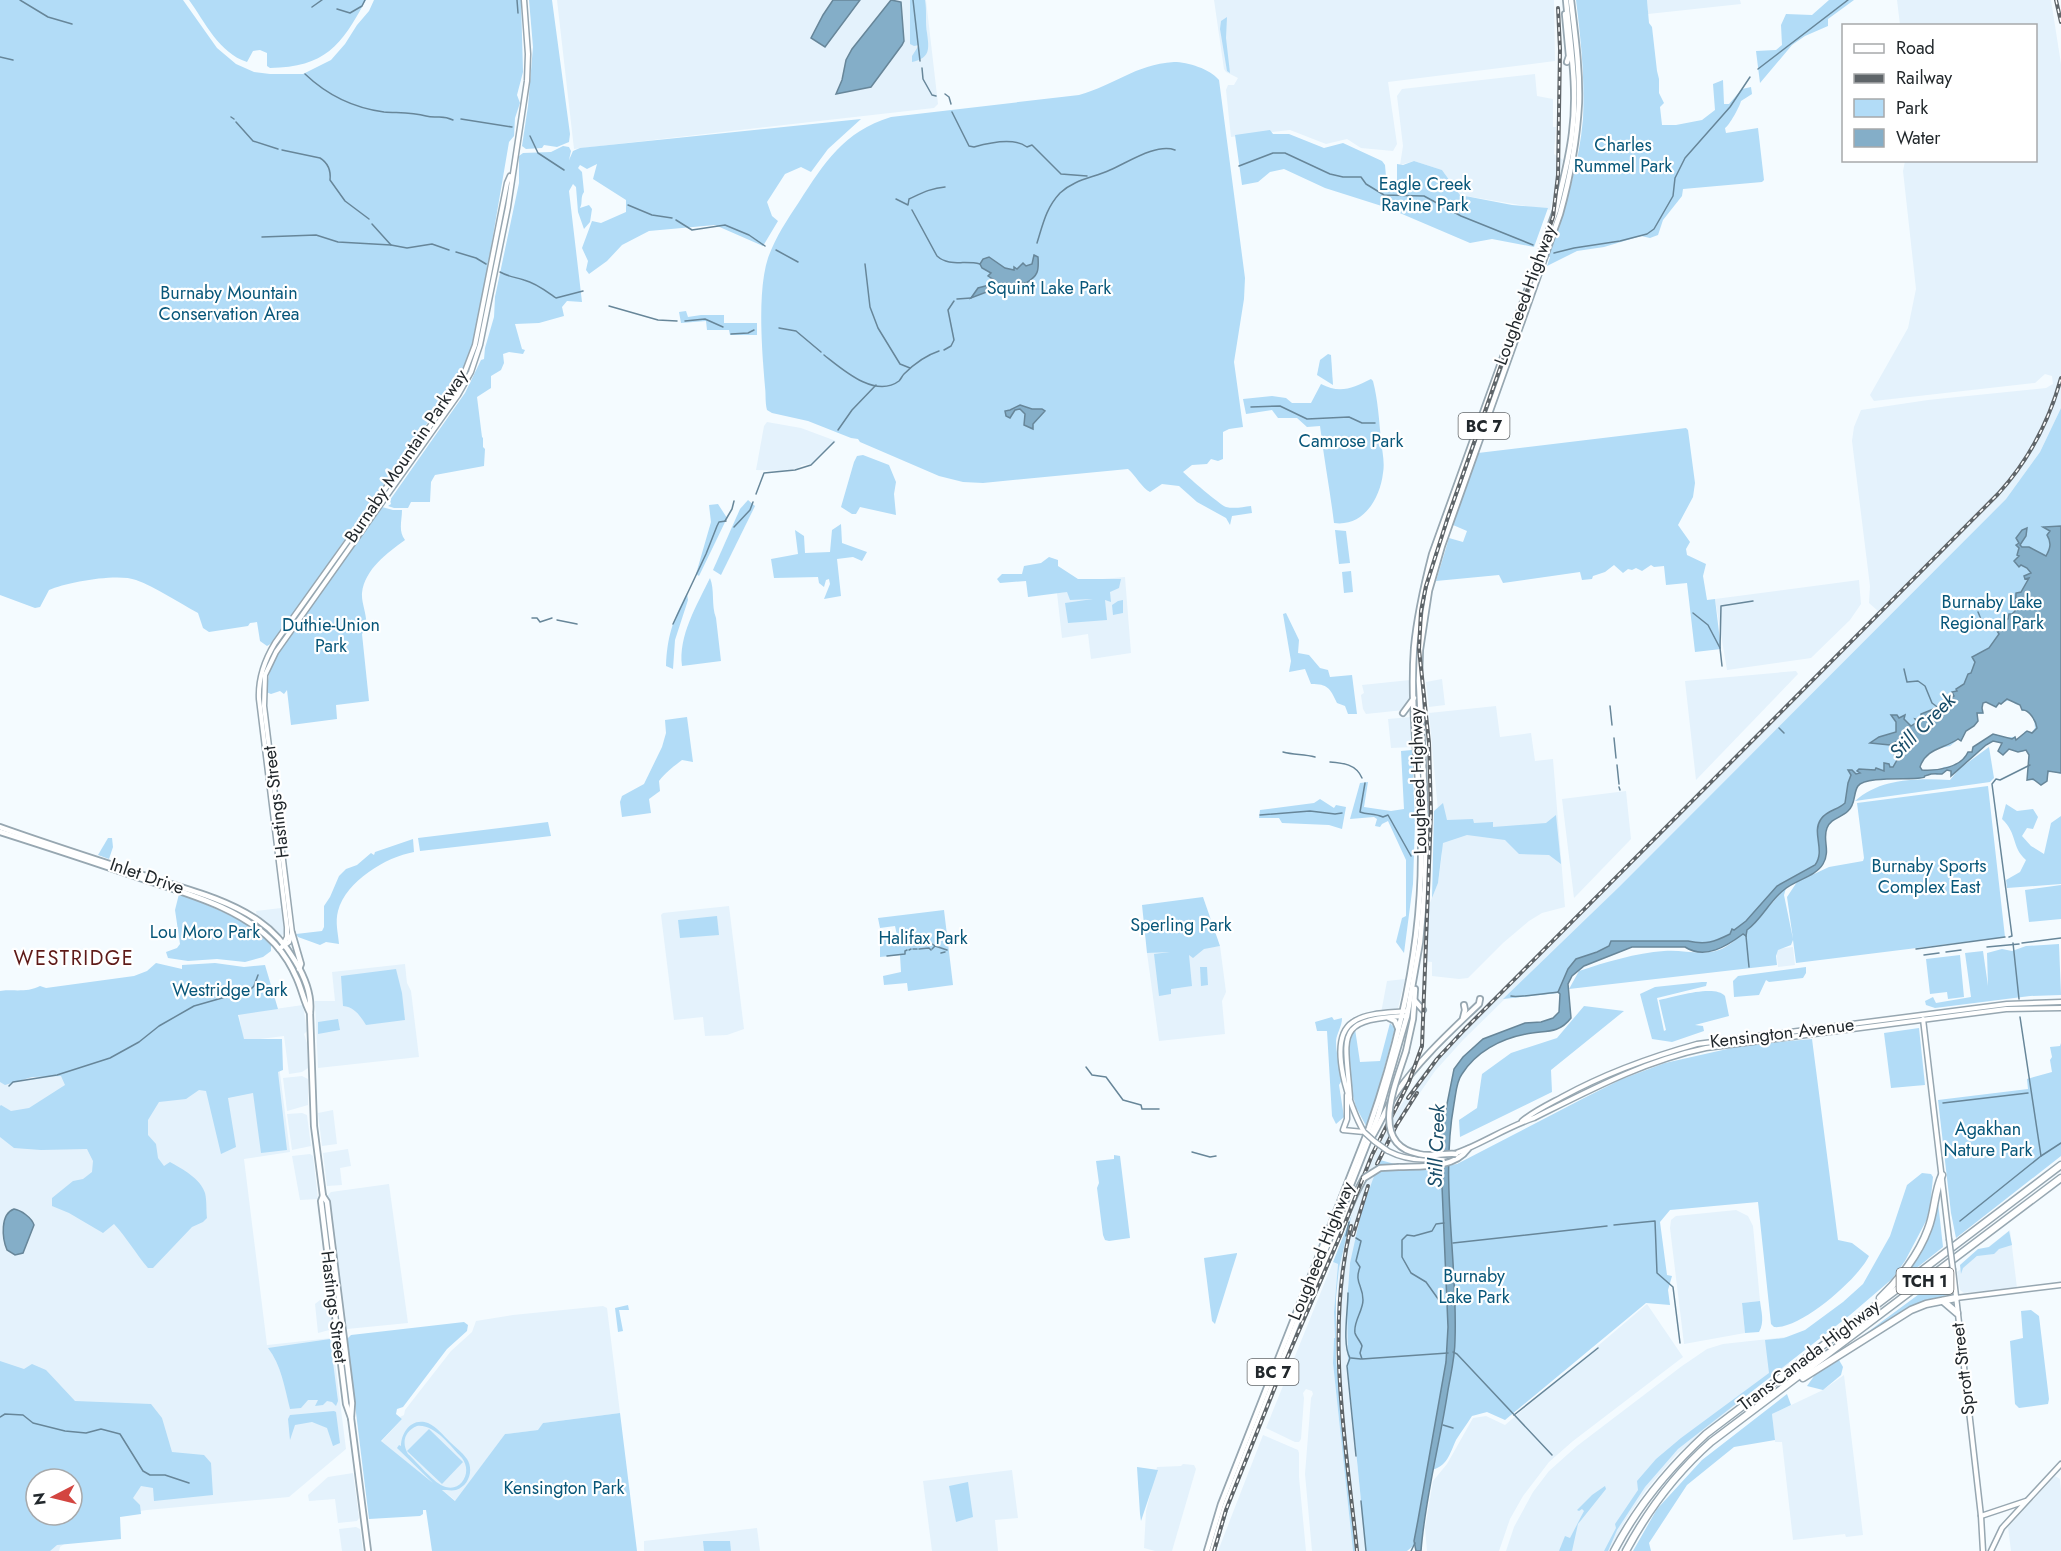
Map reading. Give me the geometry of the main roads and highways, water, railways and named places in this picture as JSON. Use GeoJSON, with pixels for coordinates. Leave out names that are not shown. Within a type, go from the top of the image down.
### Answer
{"type":"FeatureCollection","features":[{"type":"Feature","properties":{"kind":"highway","name":"Trans-Canada Highway"},"geometry":{"type":"LineString","coordinates":[[1614,1551],[1649,1493],[1682,1455],[1706,1434],[2061,1165]]}},
{"type":"Feature","properties":{"kind":"highway"},"geometry":{"type":"LineString","coordinates":[[1868,1311],[1896,1281],[1919,1247],[1928,1229],[1942,1175]]}},
{"type":"Feature","properties":{"kind":"highway","name":"Trans-Canada Highway"},"geometry":{"type":"LineString","coordinates":[[1626,1551],[1656,1502],[1683,1469],[1712,1443],[2061,1178]]}},
{"type":"Feature","properties":{"kind":"highway"},"geometry":{"type":"LineString","coordinates":[[1788,1385],[1805,1377],[1911,1310],[1926,1304],[1956,1298]]}},
{"type":"Feature","properties":{"kind":"highway"},"geometry":{"type":"LineString","coordinates":[[1942,1301],[1957,1313]]}},
{"type":"Feature","properties":{"kind":"main road","name":"Burnaby Mountain Parkway"},"geometry":{"type":"LineString","coordinates":[[273,656],[449,408],[468,377],[479,351],[508,207],[511,173],[527,75],[524,0]]}},
{"type":"Feature","properties":{"kind":"main road","name":"Lougheed Highway"},"geometry":{"type":"LineString","coordinates":[[1207,1551],[1225,1493],[1369,1128],[1380,1098],[1398,1028],[1405,1014],[1420,885],[1421,814],[1413,669],[1418,618],[1432,554],[1556,210],[1567,167],[1572,132],[1574,87],[1566,0]]}},
{"type":"Feature","properties":{"kind":"main road","name":"Lougheed Highway"},"geometry":{"type":"LineString","coordinates":[[1212,1551],[1225,1506],[1383,1101],[1415,979],[1425,885],[1426,827],[1419,665],[1423,620],[1431,581],[1442,546],[1560,214],[1566,189],[1579,101],[1578,62],[1571,0]]}},
{"type":"Feature","properties":{"kind":"main road"},"geometry":{"type":"LineString","coordinates":[[1567,8],[1565,12],[1569,56],[1567,62]]}},
{"type":"Feature","properties":{"kind":"main road","name":"Burnaby Mountain Parkway"},"geometry":{"type":"LineString","coordinates":[[259,682],[270,650],[465,374],[478,334],[507,183],[511,173]]}},
{"type":"Feature","properties":{"kind":"main road"},"geometry":{"type":"LineString","coordinates":[[270,650],[273,656]]}},
{"type":"Feature","properties":{"kind":"main road","name":"Hastings Street"},"geometry":{"type":"LineString","coordinates":[[273,656],[265,675],[264,698],[292,933]]}},
{"type":"Feature","properties":{"kind":"main road","name":"Hastings Street"},"geometry":{"type":"LineString","coordinates":[[259,682],[259,706],[288,933],[281,947]]}},
{"type":"Feature","properties":{"kind":"main road"},"geometry":{"type":"LineString","coordinates":[[1403,713],[1414,698]]}},
{"type":"Feature","properties":{"kind":"main road","name":"Inlet Drive"},"geometry":{"type":"LineString","coordinates":[[0,830],[232,906],[258,920],[279,939],[281,947]]}},
{"type":"Feature","properties":{"kind":"main road"},"geometry":{"type":"LineString","coordinates":[[281,947],[289,942],[292,933]]}},
{"type":"Feature","properties":{"kind":"main road"},"geometry":{"type":"LineString","coordinates":[[292,933],[301,964],[299,969]]}},
{"type":"Feature","properties":{"kind":"main road","name":"Hastings Street"},"geometry":{"type":"LineString","coordinates":[[281,947],[299,969],[312,1001],[310,1013],[314,1126],[337,1279],[352,1404],[351,1418],[368,1551]]}},
{"type":"Feature","properties":{"kind":"main road","name":"Hastings Street"},"geometry":{"type":"LineString","coordinates":[[281,947],[298,980],[310,1013]]}},
{"type":"Feature","properties":{"kind":"main road"},"geometry":{"type":"LineString","coordinates":[[1415,979],[1415,1000],[1406,1051],[1389,1105],[1388,1118],[1393,1136],[1402,1147],[1416,1154],[1456,1154]]}},
{"type":"Feature","properties":{"kind":"main road"},"geometry":{"type":"LineString","coordinates":[[1364,1153],[1396,1093],[1446,1035],[1479,1004],[1480,999]]}},
{"type":"Feature","properties":{"kind":"main road"},"geometry":{"type":"LineString","coordinates":[[1415,1000],[1423,1010]]}},
{"type":"Feature","properties":{"kind":"main road","name":"Kensington Avenue"},"geometry":{"type":"LineString","coordinates":[[2024,1006],[2061,1002]]}},
{"type":"Feature","properties":{"kind":"main road","name":"Kensington Avenue"},"geometry":{"type":"LineString","coordinates":[[1352,1026],[1343,1034],[1341,1048],[1347,1094],[1363,1131],[1382,1148],[1403,1157],[1429,1161],[1468,1149],[1626,1072],[1695,1050],[1923,1018],[1981,1006],[2061,1008]]}},
{"type":"Feature","properties":{"kind":"main road"},"geometry":{"type":"LineString","coordinates":[[1463,1018],[1465,1007]]}},
{"type":"Feature","properties":{"kind":"main road"},"geometry":{"type":"LineString","coordinates":[[1352,1026],[1405,1014]]}},
{"type":"Feature","properties":{"kind":"main road"},"geometry":{"type":"LineString","coordinates":[[1352,1026],[1361,1018],[1405,1014]]}},
{"type":"Feature","properties":{"kind":"main road"},"geometry":{"type":"LineString","coordinates":[[1389,1018],[1395,1021],[1398,1028]]}},
{"type":"Feature","properties":{"kind":"main road","name":"Sprott Street"},"geometry":{"type":"LineString","coordinates":[[1923,1018],[1981,1516],[1983,1551]]}},
{"type":"Feature","properties":{"kind":"main road","name":"Kensington Avenue"},"geometry":{"type":"LineString","coordinates":[[1350,1101],[1346,1049],[1348,1034],[1352,1026]]}},
{"type":"Feature","properties":{"kind":"main road"},"geometry":{"type":"LineString","coordinates":[[1347,1094],[1347,1119],[1343,1130],[1363,1131]]}},
{"type":"Feature","properties":{"kind":"main road"},"geometry":{"type":"LineString","coordinates":[[1296,1326],[1303,1316],[1354,1196],[1364,1178],[1380,1168],[1442,1164],[1463,1156],[1468,1149]]}},
{"type":"Feature","properties":{"kind":"main road"},"geometry":{"type":"LineString","coordinates":[[1956,1298],[2061,1285]]}},
{"type":"Feature","properties":{"kind":"main road"},"geometry":{"type":"LineString","coordinates":[[1990,1551],[2002,1528],[2061,1464]]}},
{"type":"Feature","properties":{"kind":"main road"},"geometry":{"type":"LineString","coordinates":[[1981,1516],[2028,1500]]}},
{"type":"Feature","properties":{"kind":"main road","name":"Sprott Street"},"geometry":{"type":"LineString","coordinates":[[1984,1544],[1990,1551]]}},
{"type":"Feature","properties":{"kind":"water"},"geometry":{"type":"Polygon","coordinates":[[[833,0],[860,0],[825,47],[811,38],[833,0]]]}},
{"type":"Feature","properties":{"kind":"water"},"geometry":{"type":"Polygon","coordinates":[[[891,0],[901,2],[904,41],[902,45],[871,87],[836,94],[842,80],[846,60],[852,49],[891,0]]]}},
{"type":"Feature","properties":{"kind":"water"},"geometry":{"type":"Polygon","coordinates":[[[1034,255],[1038,257],[1038,270],[1026,283],[1017,282],[1010,288],[997,288],[971,298],[978,288],[993,284],[994,280],[988,276],[991,273],[982,268],[980,264],[983,259],[989,257],[1005,268],[1014,270],[1014,267],[1017,269],[1023,263],[1026,266],[1032,264],[1034,255]]]}},
{"type":"Feature","properties":{"kind":"water"},"geometry":{"type":"Polygon","coordinates":[[[1020,405],[1045,411],[1033,424],[1033,429],[1024,425],[1025,414],[1020,409],[1015,410],[1010,418],[1006,416],[1005,411],[1020,405]]]}},
{"type":"Feature","properties":{"kind":"water","name":"Still Creek"},"geometry":{"type":"Polygon","coordinates":[[[2061,526],[2061,773],[2048,771],[2047,781],[2041,785],[2033,779],[2027,780],[2029,755],[2026,750],[2018,752],[2009,749],[2003,755],[1998,751],[2002,743],[1993,741],[1951,776],[1951,771],[1947,770],[1942,774],[1931,774],[1923,778],[1862,783],[1856,789],[1851,808],[1831,822],[1827,828],[1826,854],[1820,868],[1780,893],[1747,930],[1746,936],[1743,934],[1723,947],[1708,952],[1693,951],[1685,947],[1632,947],[1584,966],[1572,976],[1568,984],[1571,1018],[1566,1023],[1550,1031],[1516,1036],[1498,1043],[1474,1059],[1460,1077],[1450,1133],[1449,1162],[1455,1311],[1454,1353],[1421,1551],[1416,1551],[1414,1541],[1446,1362],[1448,1327],[1440,1139],[1454,1069],[1463,1057],[1483,1039],[1525,1023],[1541,1022],[1553,1018],[1559,1012],[1560,994],[1558,992],[1568,969],[1576,959],[1609,946],[1611,941],[1705,943],[1719,939],[1730,934],[1732,929],[1734,930],[1746,921],[1777,886],[1815,865],[1819,853],[1818,824],[1826,814],[1845,803],[1851,775],[1848,770],[1856,774],[1860,773],[1857,771],[1859,769],[1875,770],[1876,768],[1884,771],[1884,763],[1893,767],[1897,760],[1894,754],[1902,748],[1896,742],[1890,745],[1870,743],[1879,737],[1896,732],[1896,722],[1891,715],[1897,715],[1899,718],[1905,715],[1904,719],[1911,726],[1917,722],[1915,719],[1921,718],[1921,714],[1946,704],[1944,698],[1948,700],[1954,696],[1952,692],[1957,691],[1956,689],[1964,684],[1975,662],[1972,657],[1989,648],[1999,634],[1994,626],[2000,629],[2009,614],[2015,611],[2016,593],[2021,592],[2029,578],[2025,579],[2024,576],[2031,573],[2021,565],[2019,567],[2014,561],[2019,556],[2017,555],[2019,548],[2016,545],[2019,543],[2016,538],[2022,530],[2027,528],[2026,536],[2020,545],[2046,556],[2050,546],[2047,535],[2050,531],[2043,527],[2061,526]],[[2007,699],[1996,707],[1986,702],[1983,703],[1983,713],[1977,713],[1978,721],[1966,731],[1961,741],[1958,739],[1931,752],[1920,767],[1922,770],[1935,770],[1954,765],[1960,762],[1968,752],[1972,752],[1973,747],[1993,734],[2012,739],[2015,737],[2016,740],[2027,731],[2032,733],[2037,728],[2035,722],[2030,713],[2022,710],[2020,705],[2007,699]]]}},
{"type":"Feature","properties":{"kind":"water"},"geometry":{"type":"Polygon","coordinates":[[[14,1209],[26,1215],[34,1225],[23,1253],[15,1255],[7,1250],[3,1233],[6,1216],[14,1209]]]}},
{"type":"Feature","properties":{"kind":"waterway"},"geometry":{"type":"LineString","coordinates":[[20,0],[48,17],[72,24]]}},
{"type":"Feature","properties":{"kind":"waterway"},"geometry":{"type":"LineString","coordinates":[[312,7],[322,0]]}},
{"type":"Feature","properties":{"kind":"waterway"},"geometry":{"type":"LineString","coordinates":[[337,9],[350,13],[362,6],[365,0]]}},
{"type":"Feature","properties":{"kind":"waterway"},"geometry":{"type":"LineString","coordinates":[[517,0],[518,13]]}},
{"type":"Feature","properties":{"kind":"waterway"},"geometry":{"type":"LineString","coordinates":[[913,0],[920,61]]}},
{"type":"Feature","properties":{"kind":"waterway"},"geometry":{"type":"LineString","coordinates":[[1758,69],[1848,0]]}},
{"type":"Feature","properties":{"kind":"waterway"},"geometry":{"type":"LineString","coordinates":[[0,57],[13,60]]}},
{"type":"Feature","properties":{"kind":"waterway"},"geometry":{"type":"LineString","coordinates":[[922,68],[923,79],[932,95],[936,96]]}},
{"type":"Feature","properties":{"kind":"waterway"},"geometry":{"type":"LineString","coordinates":[[305,74],[332,94],[352,104],[384,112],[411,113],[453,120]]}},
{"type":"Feature","properties":{"kind":"waterway"},"geometry":{"type":"LineString","coordinates":[[1554,253],[1620,241],[1647,234],[1654,229],[1673,196],[1675,178],[1685,158],[1730,107],[1750,77]]}},
{"type":"Feature","properties":{"kind":"waterway"},"geometry":{"type":"LineString","coordinates":[[945,94],[949,97],[951,104]]}},
{"type":"Feature","properties":{"kind":"waterway"},"geometry":{"type":"LineString","coordinates":[[952,112],[969,146],[1008,142],[1027,147],[1032,145],[1061,174],[1087,176]]}},
{"type":"Feature","properties":{"kind":"waterway"},"geometry":{"type":"LineString","coordinates":[[461,119],[512,127]]}},
{"type":"Feature","properties":{"kind":"waterway"},"geometry":{"type":"LineString","coordinates":[[236,122],[253,141],[278,149]]}},
{"type":"Feature","properties":{"kind":"waterway"},"geometry":{"type":"LineString","coordinates":[[530,136],[538,153],[564,170]]}},
{"type":"Feature","properties":{"kind":"waterway"},"geometry":{"type":"LineString","coordinates":[[282,150],[323,160],[330,173],[330,180],[345,201],[369,219]]}},
{"type":"Feature","properties":{"kind":"waterway"},"geometry":{"type":"LineString","coordinates":[[1037,243],[1048,210],[1066,188],[1151,151],[1175,150]]}},
{"type":"Feature","properties":{"kind":"waterway"},"geometry":{"type":"LineString","coordinates":[[1239,166],[1273,153],[1285,153],[1330,174],[1361,177],[1366,184],[1384,195],[1424,196],[1461,216],[1533,245]]}},
{"type":"Feature","properties":{"kind":"waterway"},"geometry":{"type":"LineString","coordinates":[[896,199],[908,205],[909,199],[945,187]]}},
{"type":"Feature","properties":{"kind":"waterway"},"geometry":{"type":"LineString","coordinates":[[628,205],[652,215],[672,218]]}},
{"type":"Feature","properties":{"kind":"waterway"},"geometry":{"type":"LineString","coordinates":[[912,210],[937,256],[952,262],[980,264]]}},
{"type":"Feature","properties":{"kind":"waterway"},"geometry":{"type":"LineString","coordinates":[[676,220],[692,230],[725,225],[749,235],[765,246]]}},
{"type":"Feature","properties":{"kind":"waterway"},"geometry":{"type":"LineString","coordinates":[[372,224],[391,245]]}},
{"type":"Feature","properties":{"kind":"waterway"},"geometry":{"type":"LineString","coordinates":[[262,237],[316,235],[338,242],[407,248],[432,244],[449,250]]}},
{"type":"Feature","properties":{"kind":"waterway"},"geometry":{"type":"LineString","coordinates":[[776,250],[798,262]]}},
{"type":"Feature","properties":{"kind":"waterway"},"geometry":{"type":"LineString","coordinates":[[456,252],[476,258],[486,264]]}},
{"type":"Feature","properties":{"kind":"waterway"},"geometry":{"type":"LineString","coordinates":[[865,264],[870,307],[878,328],[900,364],[910,368]]}},
{"type":"Feature","properties":{"kind":"waterway"},"geometry":{"type":"LineString","coordinates":[[500,272],[533,283],[556,298],[583,291]]}},
{"type":"Feature","properties":{"kind":"waterway"},"geometry":{"type":"LineString","coordinates":[[957,299],[971,298]]}},
{"type":"Feature","properties":{"kind":"waterway"},"geometry":{"type":"LineString","coordinates":[[944,350],[951,346],[954,340],[948,310],[954,301]]}},
{"type":"Feature","properties":{"kind":"waterway"},"geometry":{"type":"LineString","coordinates":[[609,306],[658,320],[677,321]]}},
{"type":"Feature","properties":{"kind":"waterway"},"geometry":{"type":"LineString","coordinates":[[685,321],[705,319],[723,327]]}},
{"type":"Feature","properties":{"kind":"waterway"},"geometry":{"type":"LineString","coordinates":[[779,328],[796,331],[821,352]]}},
{"type":"Feature","properties":{"kind":"waterway"},"geometry":{"type":"LineString","coordinates":[[731,334],[748,333],[754,330]]}},
{"type":"Feature","properties":{"kind":"waterway"},"geometry":{"type":"LineString","coordinates":[[824,355],[859,380],[869,384],[890,386],[899,381],[916,363],[939,351]]}},
{"type":"Feature","properties":{"kind":"waterway"},"geometry":{"type":"LineString","coordinates":[[838,430],[852,410],[876,385]]}},
{"type":"Feature","properties":{"kind":"waterway"},"geometry":{"type":"LineString","coordinates":[[1251,407],[1280,406],[1307,419],[1349,417],[1362,423],[1375,423]]}},
{"type":"Feature","properties":{"kind":"waterway"},"geometry":{"type":"LineString","coordinates":[[756,494],[764,473],[795,470],[811,465],[834,442]]}},
{"type":"Feature","properties":{"kind":"waterway"},"geometry":{"type":"LineString","coordinates":[[725,521],[734,501]]}},
{"type":"Feature","properties":{"kind":"waterway"},"geometry":{"type":"LineString","coordinates":[[734,527],[750,510],[753,502]]}},
{"type":"Feature","properties":{"kind":"waterway"},"geometry":{"type":"LineString","coordinates":[[673,624],[719,522],[726,521]]}},
{"type":"Feature","properties":{"kind":"waterway"},"geometry":{"type":"LineString","coordinates":[[1720,648],[1721,606],[1753,601]]}},
{"type":"Feature","properties":{"kind":"waterway"},"geometry":{"type":"LineString","coordinates":[[1978,612],[1983,624],[1995,628]]}},
{"type":"Feature","properties":{"kind":"waterway"},"geometry":{"type":"LineString","coordinates":[[1693,613],[1708,625],[1720,648],[1722,666]]}},
{"type":"Feature","properties":{"kind":"waterway"},"geometry":{"type":"LineString","coordinates":[[532,618],[537,618],[540,622],[552,618]]}},
{"type":"Feature","properties":{"kind":"waterway"},"geometry":{"type":"LineString","coordinates":[[557,620],[577,624]]}},
{"type":"Feature","properties":{"kind":"waterway","name":"Still Creek"},"geometry":{"type":"LineString","coordinates":[[1904,669],[1907,682],[1918,681],[1925,686],[1932,703],[1940,709]]}},
{"type":"Feature","properties":{"kind":"waterway"},"geometry":{"type":"LineString","coordinates":[[1610,706],[1612,725]]}},
{"type":"Feature","properties":{"kind":"waterway"},"geometry":{"type":"LineString","coordinates":[[1779,728],[1784,733]]}},
{"type":"Feature","properties":{"kind":"waterway"},"geometry":{"type":"LineString","coordinates":[[1614,738],[1616,758]]}},
{"type":"Feature","properties":{"kind":"waterway"},"geometry":{"type":"LineString","coordinates":[[1283,752],[1315,757]]}},
{"type":"Feature","properties":{"kind":"waterway"},"geometry":{"type":"LineString","coordinates":[[1330,762],[1353,767],[1362,778]]}},
{"type":"Feature","properties":{"kind":"waterway"},"geometry":{"type":"LineString","coordinates":[[1617,765],[1619,784]]}},
{"type":"Feature","properties":{"kind":"waterway"},"geometry":{"type":"LineString","coordinates":[[2009,937],[2012,936],[1992,784],[1996,779],[2000,780],[2030,765]]}},
{"type":"Feature","properties":{"kind":"waterway"},"geometry":{"type":"LineString","coordinates":[[1365,783],[1360,812],[1383,817],[1388,815],[1411,856]]}},
{"type":"Feature","properties":{"kind":"waterway"},"geometry":{"type":"LineString","coordinates":[[1260,815],[1310,811],[1342,813]]}},
{"type":"Feature","properties":{"kind":"waterway"},"geometry":{"type":"LineString","coordinates":[[907,932],[918,935]]}},
{"type":"Feature","properties":{"kind":"waterway"},"geometry":{"type":"LineString","coordinates":[[920,935],[935,946]]}},
{"type":"Feature","properties":{"kind":"waterway"},"geometry":{"type":"LineString","coordinates":[[1746,936],[1749,967]]}},
{"type":"Feature","properties":{"kind":"waterway"},"geometry":{"type":"LineString","coordinates":[[1916,949],[2005,937]]}},
{"type":"Feature","properties":{"kind":"waterway"},"geometry":{"type":"LineString","coordinates":[[2022,943],[2061,938]]}},
{"type":"Feature","properties":{"kind":"waterway"},"geometry":{"type":"LineString","coordinates":[[2013,943],[2019,999]]}},
{"type":"Feature","properties":{"kind":"waterway"},"geometry":{"type":"LineString","coordinates":[[1987,947],[2019,944]]}},
{"type":"Feature","properties":{"kind":"waterway"},"geometry":{"type":"LineString","coordinates":[[932,949],[935,946],[947,950]]}},
{"type":"Feature","properties":{"kind":"waterway"},"geometry":{"type":"LineString","coordinates":[[919,949],[929,948],[931,950]]}},
{"type":"Feature","properties":{"kind":"waterway"},"geometry":{"type":"LineString","coordinates":[[887,956],[905,954],[907,950]]}},
{"type":"Feature","properties":{"kind":"waterway"},"geometry":{"type":"LineString","coordinates":[[1946,952],[1961,950]]}},
{"type":"Feature","properties":{"kind":"waterway"},"geometry":{"type":"LineString","coordinates":[[941,953],[945,952]]}},
{"type":"Feature","properties":{"kind":"waterway"},"geometry":{"type":"LineString","coordinates":[[1924,955],[1939,953]]}},
{"type":"Feature","properties":{"kind":"waterway"},"geometry":{"type":"LineString","coordinates":[[9,1086],[13,1082],[57,1075],[110,1058],[194,1006],[250,990],[258,975]]}},
{"type":"Feature","properties":{"kind":"waterway"},"geometry":{"type":"LineString","coordinates":[[1511,996],[1558,992]]}},
{"type":"Feature","properties":{"kind":"waterway"},"geometry":{"type":"LineString","coordinates":[[2020,1017],[2041,1156]]}},
{"type":"Feature","properties":{"kind":"waterway"},"geometry":{"type":"LineString","coordinates":[[1086,1067],[1092,1075],[1106,1077],[1123,1100],[1141,1105],[1142,1109],[1159,1109]]}},
{"type":"Feature","properties":{"kind":"waterway"},"geometry":{"type":"LineString","coordinates":[[1943,1103],[2028,1093]]}},
{"type":"Feature","properties":{"kind":"waterway"},"geometry":{"type":"LineString","coordinates":[[1960,1221],[2041,1156],[2061,1143]]}},
{"type":"Feature","properties":{"kind":"waterway"},"geometry":{"type":"LineString","coordinates":[[1192,1152],[1210,1157],[1216,1156]]}},
{"type":"Feature","properties":{"kind":"waterway"},"geometry":{"type":"LineString","coordinates":[[1614,1225],[1655,1221],[1657,1273],[1673,1287],[1680,1343]]}},
{"type":"Feature","properties":{"kind":"waterway"},"geometry":{"type":"LineString","coordinates":[[1346,1236],[1349,1222]]}},
{"type":"Feature","properties":{"kind":"waterway"},"geometry":{"type":"LineString","coordinates":[[1444,1223],[1436,1224],[1432,1231],[1414,1236],[1407,1235],[1402,1240],[1402,1257],[1411,1273],[1426,1282],[1441,1303],[1446,1304]]}},
{"type":"Feature","properties":{"kind":"waterway"},"geometry":{"type":"LineString","coordinates":[[1453,1243],[1607,1226]]}},
{"type":"Feature","properties":{"kind":"waterway"},"geometry":{"type":"LineString","coordinates":[[1356,1238],[1361,1241],[1356,1261],[1360,1267],[1358,1281],[1363,1300],[1355,1329],[1362,1346],[1360,1353],[1362,1359],[1448,1353]]}},
{"type":"Feature","properties":{"kind":"waterway"},"geometry":{"type":"LineString","coordinates":[[1348,1293],[1346,1345],[1350,1358],[1347,1366],[1356,1456]]}},
{"type":"Feature","properties":{"kind":"waterway"},"geometry":{"type":"LineString","coordinates":[[1514,1415],[1598,1348]]}},
{"type":"Feature","properties":{"kind":"waterway"},"geometry":{"type":"LineString","coordinates":[[1453,1352],[1552,1455]]}},
{"type":"Feature","properties":{"kind":"waterway"},"geometry":{"type":"LineString","coordinates":[[1351,1358],[1361,1359]]}},
{"type":"Feature","properties":{"kind":"waterway"},"geometry":{"type":"LineString","coordinates":[[0,1417],[5,1414],[23,1415],[33,1423],[65,1431],[86,1433],[101,1429],[120,1434],[143,1471],[150,1475],[165,1475],[189,1483]]}},
{"type":"Feature","properties":{"kind":"waterway"},"geometry":{"type":"LineString","coordinates":[[1443,1425],[1453,1428]]}},
{"type":"Feature","properties":{"kind":"waterway"},"geometry":{"type":"LineString","coordinates":[[1361,1501],[1366,1551]]}},
{"type":"Feature","properties":{"kind":"waterway"},"geometry":{"type":"LineString","coordinates":[[1411,1551],[1415,1543]]}},
{"type":"Feature","properties":{"kind":"railway"},"geometry":{"type":"LineString","coordinates":[[2056,0],[2061,22]]}},
{"type":"Feature","properties":{"kind":"railway"},"geometry":{"type":"LineString","coordinates":[[1214,1551],[1226,1510],[1281,1372],[1340,1236],[1372,1155],[1409,1082],[1422,1046],[1431,813],[1429,743],[1419,649],[1421,611],[1426,586],[1448,517],[1553,217],[1558,175],[1560,49],[1558,8]]}},
{"type":"Feature","properties":{"kind":"railway"},"geometry":{"type":"LineString","coordinates":[[1408,1098],[1437,1059],[1465,1029],[1998,494],[2019,468],[2036,440],[2044,425],[2061,378]]}},
{"type":"Feature","properties":{"kind":"railway"},"geometry":{"type":"LineString","coordinates":[[1377,1164],[1396,1126],[1417,1093]]}},
{"type":"Feature","properties":{"kind":"railway"},"geometry":{"type":"LineString","coordinates":[[1353,1235],[1368,1186]]}},
{"type":"Feature","properties":{"kind":"railway"},"geometry":{"type":"LineString","coordinates":[[1351,1226],[1343,1266],[1339,1307],[1339,1347],[1343,1429],[1357,1551]]}},
{"type":"Feature","properties":{"kind":"district","name":"WESTRIDGE"},"geometry":{"type":"Point","coordinates":[74,958]}},
{"type":"Feature","properties":{"kind":"park label","name":"Charles Rummel Park"},"geometry":{"type":"Point","coordinates":[1623,155]}},
{"type":"Feature","properties":{"kind":"park label","name":"Eagle Creek Ravine Park"},"geometry":{"type":"Point","coordinates":[1425,194]}},
{"type":"Feature","properties":{"kind":"park label","name":"Squint Lake Park"},"geometry":{"type":"Point","coordinates":[1049,288]}},
{"type":"Feature","properties":{"kind":"park label","name":"Burnaby Mountain Conservation Area"},"geometry":{"type":"Point","coordinates":[229,303]}},
{"type":"Feature","properties":{"kind":"park label","name":"Camrose Park"},"geometry":{"type":"Point","coordinates":[1351,441]}},
{"type":"Feature","properties":{"kind":"park label","name":"Burnaby Lake Regional Park"},"geometry":{"type":"Point","coordinates":[1992,612]}},
{"type":"Feature","properties":{"kind":"park label","name":"Duthie-Union Park"},"geometry":{"type":"Point","coordinates":[331,635]}},
{"type":"Feature","properties":{"kind":"park label","name":"Burnaby Sports Complex East"},"geometry":{"type":"Point","coordinates":[1929,876]}},
{"type":"Feature","properties":{"kind":"park label","name":"Sperling Park"},"geometry":{"type":"Point","coordinates":[1181,925]}},
{"type":"Feature","properties":{"kind":"park label","name":"Lou Moro Park"},"geometry":{"type":"Point","coordinates":[205,932]}},
{"type":"Feature","properties":{"kind":"park label","name":"Halifax Park"},"geometry":{"type":"Point","coordinates":[923,938]}},
{"type":"Feature","properties":{"kind":"park label","name":"Westridge Park"},"geometry":{"type":"Point","coordinates":[230,990]}},
{"type":"Feature","properties":{"kind":"park label","name":"Agakhan Nature Park"},"geometry":{"type":"Point","coordinates":[1988,1139]}},
{"type":"Feature","properties":{"kind":"park label","name":"Burnaby Lake Park"},"geometry":{"type":"Point","coordinates":[1474,1286]}},
{"type":"Feature","properties":{"kind":"park label","name":"Kensington Park"},"geometry":{"type":"Point","coordinates":[564,1488]}}]}
